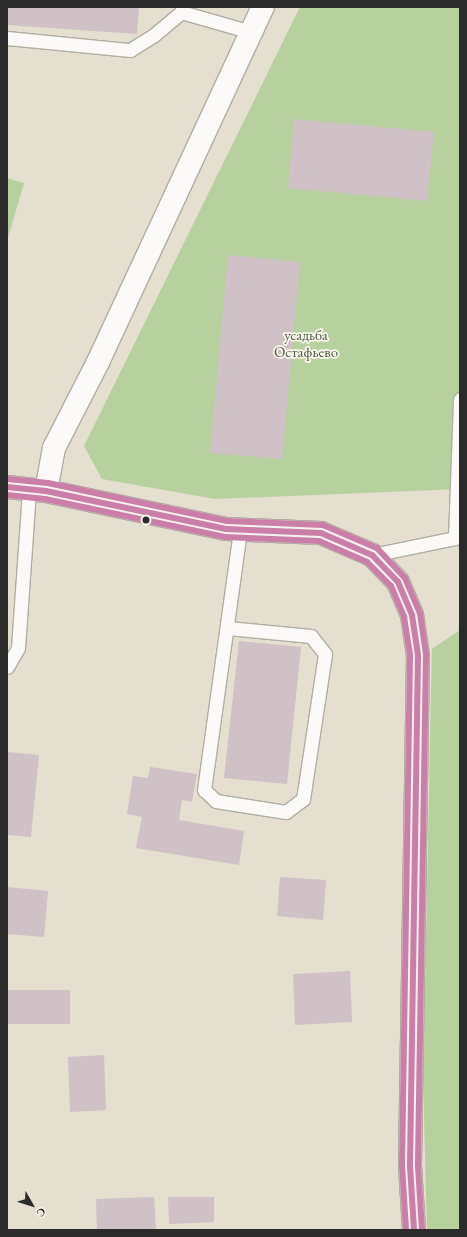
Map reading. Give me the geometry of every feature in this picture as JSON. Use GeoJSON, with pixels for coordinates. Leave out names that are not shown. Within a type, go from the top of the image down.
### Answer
{"type":"FeatureCollection","features":[{"type":"Feature","properties":{"kind":"street"},"geometry":{"type":"LineString","coordinates":[[38,491],[54,448],[99,360],[262,7]]}},
{"type":"Feature","properties":{"kind":"street"},"geometry":{"type":"LineString","coordinates":[[7,487],[38,491],[240,529],[321,533],[372,555],[398,582],[412,615],[418,655],[410,1166],[414,1230]]}},
{"type":"Feature","properties":{"kind":"lane"},"geometry":{"type":"LineString","coordinates":[[7,38],[130,50],[154,34],[181,9],[251,32]]}},
{"type":"Feature","properties":{"kind":"lane"},"geometry":{"type":"LineString","coordinates":[[372,555],[458,538],[460,399]]}},
{"type":"Feature","properties":{"kind":"lane"},"geometry":{"type":"LineString","coordinates":[[7,667],[18,648],[38,491]]}},
{"type":"Feature","properties":{"kind":"lane"},"geometry":{"type":"LineString","coordinates":[[228,628],[311,636],[325,654],[304,799],[286,812],[216,801],[204,790],[228,628],[240,529]]}},
{"type":"Feature","properties":{"kind":"green space","name":"усадьба Остафьево"},"geometry":{"type":"Polygon","coordinates":[[[300,7],[460,7],[460,489],[215,499],[102,479],[84,446],[300,7]]]}},
{"type":"Feature","properties":{"kind":"green space"},"geometry":{"type":"Polygon","coordinates":[[[7,178],[24,183],[7,241],[7,178]]]}},
{"type":"Feature","properties":{"kind":"green space"},"geometry":{"type":"Polygon","coordinates":[[[460,630],[460,1230],[427,1230],[423,1079],[432,649],[460,630]]]}},
{"type":"Feature","properties":{"kind":"building"},"geometry":{"type":"Polygon","coordinates":[[[7,7],[139,7],[137,34],[7,25],[7,7]]]}},
{"type":"Feature","properties":{"kind":"building"},"geometry":{"type":"Polygon","coordinates":[[[294,119],[434,132],[427,201],[288,188],[294,119]]]}},
{"type":"Feature","properties":{"kind":"building"},"geometry":{"type":"Polygon","coordinates":[[[228,255],[300,262],[282,459],[210,453],[228,255]]]}},
{"type":"Feature","properties":{"kind":"building"},"geometry":{"type":"Polygon","coordinates":[[[239,641],[301,647],[287,784],[224,778],[239,641]]]}},
{"type":"Feature","properties":{"kind":"building"},"geometry":{"type":"Polygon","coordinates":[[[7,752],[39,755],[31,837],[7,835],[7,752]]]}},
{"type":"Feature","properties":{"kind":"building"},"geometry":{"type":"Polygon","coordinates":[[[150,767],[197,774],[192,802],[182,800],[179,820],[244,831],[239,865],[136,848],[142,817],[127,814],[133,776],[148,778],[150,767]]]}},
{"type":"Feature","properties":{"kind":"building"},"geometry":{"type":"Polygon","coordinates":[[[280,877],[326,880],[323,920],[277,916],[280,877]]]}},
{"type":"Feature","properties":{"kind":"building"},"geometry":{"type":"Polygon","coordinates":[[[7,887],[48,891],[44,937],[7,934],[7,887]]]}},
{"type":"Feature","properties":{"kind":"building"},"geometry":{"type":"Polygon","coordinates":[[[350,971],[352,1022],[295,1025],[293,974],[350,971]]]}},
{"type":"Feature","properties":{"kind":"building"},"geometry":{"type":"Polygon","coordinates":[[[7,990],[70,990],[70,1024],[7,1024],[7,990]]]}},
{"type":"Feature","properties":{"kind":"building"},"geometry":{"type":"Polygon","coordinates":[[[104,1055],[106,1110],[70,1112],[68,1057],[104,1055]]]}},
{"type":"Feature","properties":{"kind":"building"},"geometry":{"type":"Polygon","coordinates":[[[154,1197],[156,1230],[97,1230],[96,1199],[154,1197]]]}},
{"type":"Feature","properties":{"kind":"building"},"geometry":{"type":"Polygon","coordinates":[[[168,1197],[214,1197],[214,1222],[169,1224],[168,1197]]]}},
{"type":"Feature","properties":{"kind":"transit line"},"geometry":{"type":"LineString","coordinates":[[8,479],[48,483],[227,521],[323,525],[377,548],[405,578],[420,613],[426,654],[418,1166],[422,1230]]}},
{"type":"Feature","properties":{"kind":"transit line"},"geometry":{"type":"LineString","coordinates":[[7,487],[46,491],[226,529],[321,533],[372,555],[398,582],[412,615],[418,655],[410,1166],[414,1230]]}},
{"type":"Feature","properties":{"kind":"transit line"},"geometry":{"type":"LineString","coordinates":[[7,495],[45,499],[225,537],[319,541],[367,562],[391,586],[404,617],[410,656],[402,1166],[406,1230]]}}]}
